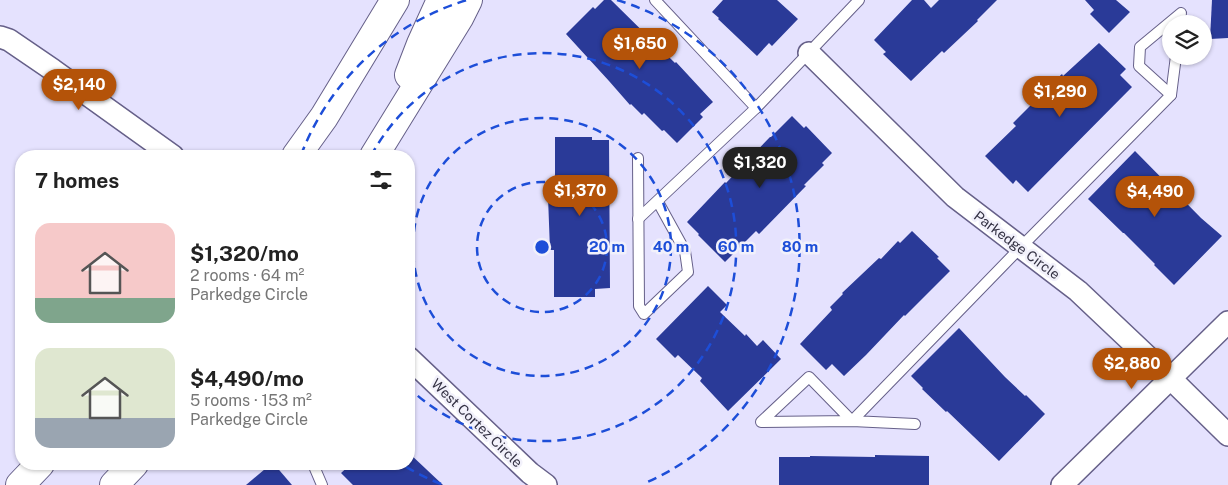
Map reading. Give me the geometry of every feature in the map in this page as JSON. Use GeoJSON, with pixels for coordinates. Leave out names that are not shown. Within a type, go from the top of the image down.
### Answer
{"type":"FeatureCollection","features":[{"type":"Feature","properties":{"kind":"main road"},"geometry":{"type":"LineString","coordinates":[[300,150],[324,117],[396,0]]}},
{"type":"Feature","properties":{"kind":"main road"},"geometry":{"type":"LineString","coordinates":[[378,150],[441,0]]}},
{"type":"Feature","properties":{"kind":"main road"},"geometry":{"type":"LineString","coordinates":[[378,150],[459,18],[468,0]]}},
{"type":"Feature","properties":{"kind":"main road"},"geometry":{"type":"LineString","coordinates":[[20,485],[34,470]]}},
{"type":"Feature","properties":{"kind":"main road"},"geometry":{"type":"LineString","coordinates":[[104,485],[114,470]]}},
{"type":"Feature","properties":{"kind":"main road"},"geometry":{"type":"LineString","coordinates":[[114,485],[128,470]]}},
{"type":"Feature","properties":{"kind":"street"},"geometry":{"type":"LineString","coordinates":[[0,37],[9,40],[53,70],[165,150]]}},
{"type":"Feature","properties":{"kind":"street","name":"Parkedge Circle"},"geometry":{"type":"LineString","coordinates":[[809,52],[956,197],[1078,291],[1228,435]]}},
{"type":"Feature","properties":{"kind":"street"},"geometry":{"type":"LineString","coordinates":[[1062,485],[1228,322]]}},
{"type":"Feature","properties":{"kind":"street","name":"West Cortez Circle"},"geometry":{"type":"LineString","coordinates":[[415,364],[530,474],[546,485]]}},
{"type":"Feature","properties":{"kind":"lane"},"geometry":{"type":"LineString","coordinates":[[655,0],[756,108]]}},
{"type":"Feature","properties":{"kind":"lane"},"geometry":{"type":"LineString","coordinates":[[638,219],[756,108],[859,0]]}},
{"type":"Feature","properties":{"kind":"lane"},"geometry":{"type":"LineString","coordinates":[[1162,28],[1140,47],[1139,66],[1171,95]]}},
{"type":"Feature","properties":{"kind":"lane"},"geometry":{"type":"LineString","coordinates":[[852,421],[1171,95],[1175,65]]}},
{"type":"Feature","properties":{"kind":"lane"},"geometry":{"type":"LineString","coordinates":[[638,158],[639,306],[644,314],[688,272],[685,251],[658,202]]}},
{"type":"Feature","properties":{"kind":"lane"},"geometry":{"type":"LineString","coordinates":[[852,421],[809,377],[761,422],[852,421],[915,424]]}},
{"type":"Feature","properties":{"kind":"lane"},"geometry":{"type":"LineString","coordinates":[[316,470],[322,485]]}},
{"type":"Feature","properties":{"kind":"building"},"geometry":{"type":"Polygon","coordinates":[[[604,0],[611,0],[676,62],[713,102],[700,114],[703,117],[677,143],[644,113],[642,115],[630,105],[566,34],[593,7],[595,9],[604,0]]]}},
{"type":"Feature","properties":{"kind":"building"},"geometry":{"type":"Polygon","coordinates":[[[723,0],[777,0],[798,19],[772,46],[769,43],[757,56],[712,12],[723,0]]]}},
{"type":"Feature","properties":{"kind":"building"},"geometry":{"type":"Polygon","coordinates":[[[912,0],[924,0],[931,8],[939,0],[997,0],[978,21],[944,53],[942,51],[911,81],[883,54],[886,52],[874,40],[912,0]]]}},
{"type":"Feature","properties":{"kind":"building"},"geometry":{"type":"Polygon","coordinates":[[[1085,0],[1116,0],[1130,12],[1109,33],[1090,14],[1094,10],[1085,0]]]}},
{"type":"Feature","properties":{"kind":"building"},"geometry":{"type":"Polygon","coordinates":[[[1212,0],[1228,0],[1228,38],[1212,39],[1212,0]]]}},
{"type":"Feature","properties":{"kind":"building"},"geometry":{"type":"Polygon","coordinates":[[[1099,43],[1126,69],[1120,75],[1132,87],[1028,192],[1016,180],[1013,184],[985,156],[1016,126],[1013,123],[1041,93],[1099,43]]]}},
{"type":"Feature","properties":{"kind":"building"},"geometry":{"type":"Polygon","coordinates":[[[792,116],[804,128],[806,126],[832,153],[822,163],[824,165],[804,185],[806,186],[759,234],[756,231],[725,262],[687,222],[792,116]]]}},
{"type":"Feature","properties":{"kind":"building"},"geometry":{"type":"Polygon","coordinates":[[[555,137],[592,137],[592,140],[609,140],[610,288],[595,289],[595,297],[554,297],[554,250],[550,250],[548,197],[551,197],[551,180],[555,180],[555,137]]]}},
{"type":"Feature","properties":{"kind":"building"},"geometry":{"type":"Polygon","coordinates":[[[1135,151],[1201,218],[1222,236],[1174,285],[1088,199],[1135,151]]]}},
{"type":"Feature","properties":{"kind":"building"},"geometry":{"type":"Polygon","coordinates":[[[912,231],[939,257],[937,258],[950,271],[844,376],[832,364],[826,370],[800,344],[832,310],[830,307],[842,293],[879,258],[881,259],[898,241],[900,243],[912,231]]]}},
{"type":"Feature","properties":{"kind":"building"},"geometry":{"type":"Polygon","coordinates":[[[708,286],[727,305],[720,312],[757,346],[763,340],[781,359],[728,411],[700,381],[702,378],[678,355],[675,358],[656,339],[708,286]]]}},
{"type":"Feature","properties":{"kind":"building"},"geometry":{"type":"Polygon","coordinates":[[[959,328],[1005,377],[1045,414],[999,461],[922,389],[911,376],[959,328]]]}},
{"type":"Feature","properties":{"kind":"building"},"geometry":{"type":"Polygon","coordinates":[[[875,455],[929,456],[929,485],[779,485],[779,457],[875,457],[875,455]]]}},
{"type":"Feature","properties":{"kind":"building"},"geometry":{"type":"Polygon","coordinates":[[[415,459],[443,485],[353,485],[341,473],[344,470],[415,470],[415,459]]]}},
{"type":"Feature","properties":{"kind":"building"},"geometry":{"type":"Polygon","coordinates":[[[264,470],[279,470],[292,485],[246,485],[264,470]]]}}]}
